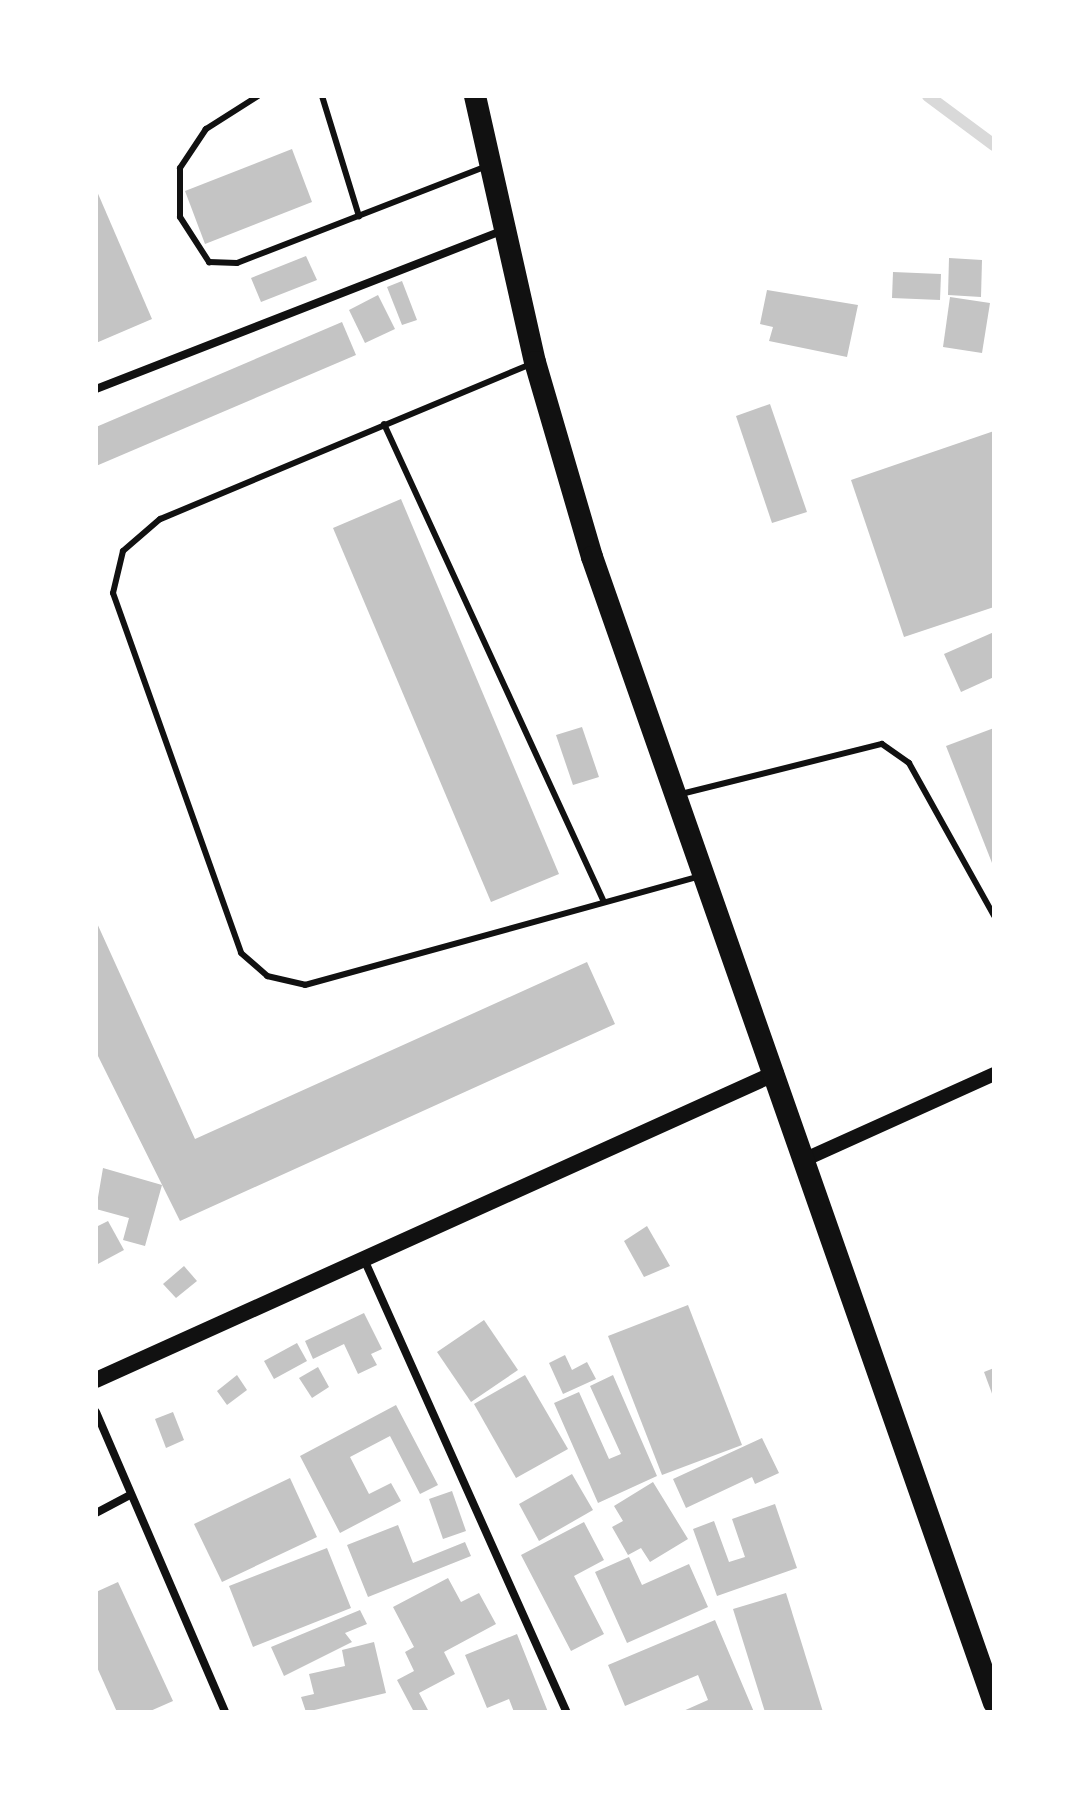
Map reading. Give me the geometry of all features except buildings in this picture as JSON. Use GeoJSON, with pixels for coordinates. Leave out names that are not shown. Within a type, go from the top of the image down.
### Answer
{"type":"FeatureCollection","features":[{"type":"Feature","properties":{"kind":"highway"},"geometry":{"type":"LineString","coordinates":[[475,96],[502,231],[535,362],[674,796],[701,876],[808,1158],[994,1703]]}},
{"type":"Feature","properties":{"kind":"main road"},"geometry":{"type":"LineString","coordinates":[[96,1380],[362,1256],[776,1073]]}},
{"type":"Feature","properties":{"kind":"street"},"geometry":{"type":"LineString","coordinates":[[96,389],[502,231]]}},
{"type":"Feature","properties":{"kind":"street"},"geometry":{"type":"LineString","coordinates":[[808,1158],[994,1074]]}},
{"type":"Feature","properties":{"kind":"street"},"geometry":{"type":"LineString","coordinates":[[362,1256],[567,1712]]}},
{"type":"Feature","properties":{"kind":"street"},"geometry":{"type":"LineString","coordinates":[[96,1412],[225,1712]]}},
{"type":"Feature","properties":{"kind":"street"},"geometry":{"type":"LineString","coordinates":[[96,1513],[130,1495]]}},
{"type":"Feature","properties":{"kind":"lane"},"geometry":{"type":"LineString","coordinates":[[258,96],[206,129],[180,168],[180,217],[195,249],[209,262],[237,263],[489,165]]}},
{"type":"Feature","properties":{"kind":"lane"},"geometry":{"type":"LineString","coordinates":[[322,96],[359,216]]}},
{"type":"Feature","properties":{"kind":"lane"},"geometry":{"type":"LineString","coordinates":[[535,362],[160,519],[123,551],[113,593],[241,953],[267,976],[305,985],[701,876]]}},
{"type":"Feature","properties":{"kind":"lane"},"geometry":{"type":"LineString","coordinates":[[384,424],[604,902]]}},
{"type":"Feature","properties":{"kind":"lane"},"geometry":{"type":"LineString","coordinates":[[674,796],[882,744],[909,763],[994,916]]}},
{"type":"Feature","properties":{"kind":"waterway"},"geometry":{"type":"LineString","coordinates":[[928,96],[994,145]]}}]}
